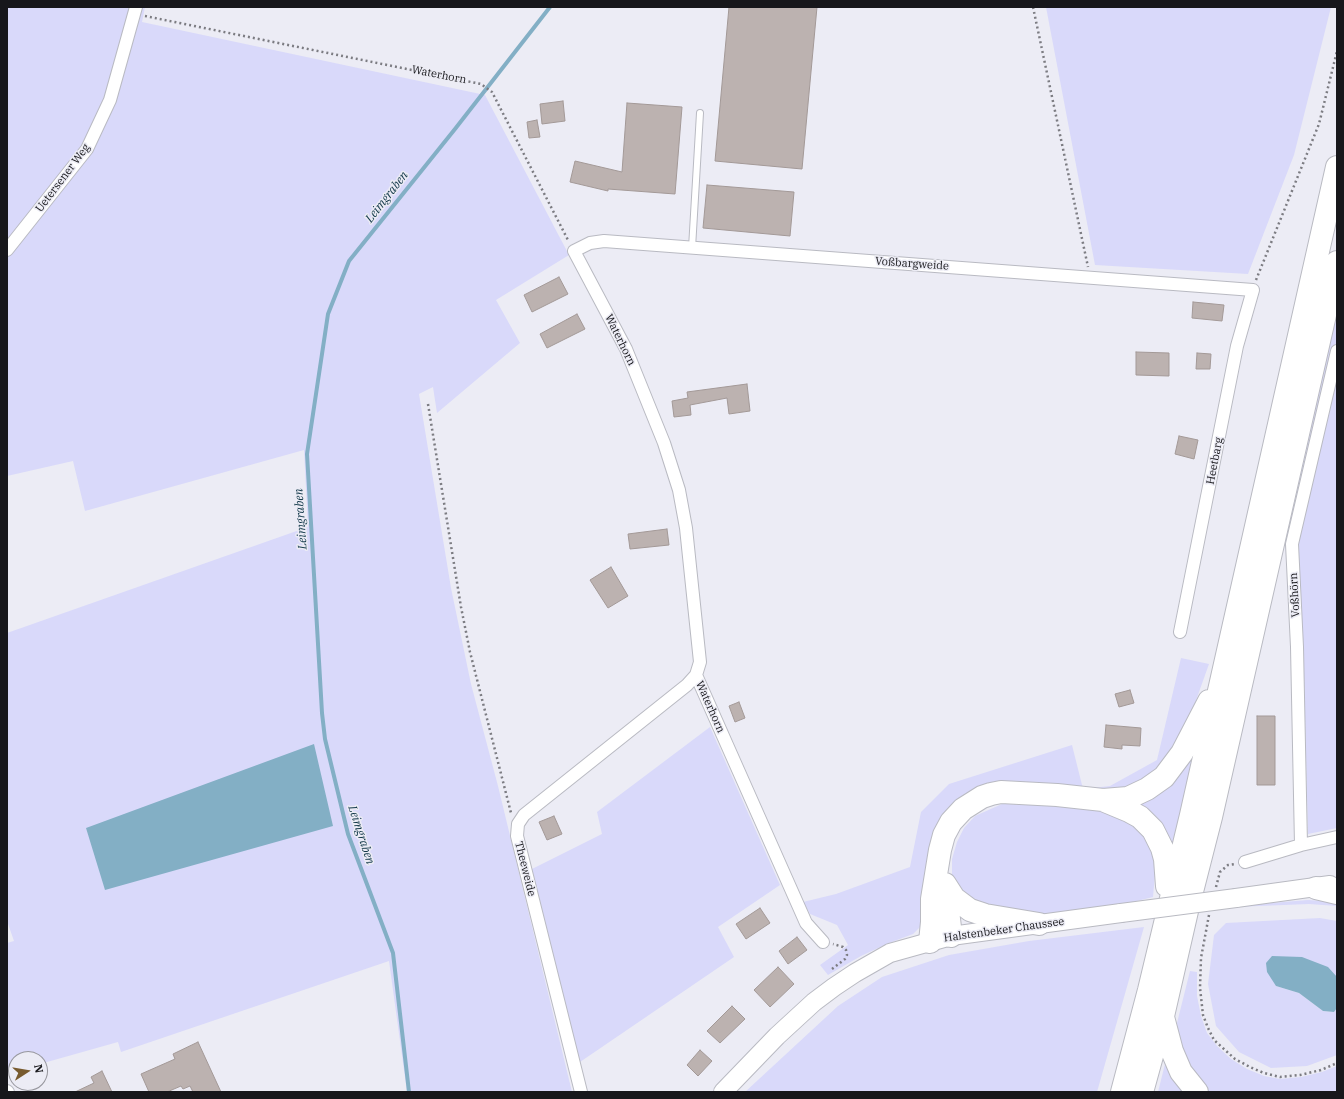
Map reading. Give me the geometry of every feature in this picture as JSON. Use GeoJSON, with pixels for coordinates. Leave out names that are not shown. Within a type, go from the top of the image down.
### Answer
{"type":"FeatureCollection","features":[{"type":"Feature","properties":{"kind":"highway"},"geometry":{"type":"LineString","coordinates":[[1122,1092],[1191,815],[1337,166]]}},
{"type":"Feature","properties":{"kind":"highway"},"geometry":{"type":"LineString","coordinates":[[1142,1092],[1163,1016],[1187,911],[1211,817],[1337,262]]}},
{"type":"Feature","properties":{"kind":"highway"},"geometry":{"type":"LineString","coordinates":[[930,942],[932,899],[940,850],[944,835],[956,815],[962,809],[974,801],[991,794],[1010,792],[1103,800],[1128,798],[1147,789],[1164,777],[1182,752],[1223,673]]}},
{"type":"Feature","properties":{"kind":"highway"},"geometry":{"type":"LineString","coordinates":[[1103,800],[1130,811],[1140,817],[1158,837],[1165,859],[1169,905]]}},
{"type":"Feature","properties":{"kind":"highway"},"geometry":{"type":"LineString","coordinates":[[940,850],[951,936]]}},
{"type":"Feature","properties":{"kind":"highway"},"geometry":{"type":"LineString","coordinates":[[945,884],[954,898],[970,910],[1039,924]]}},
{"type":"Feature","properties":{"kind":"highway"},"geometry":{"type":"LineString","coordinates":[[1316,888],[1337,893]]}},
{"type":"Feature","properties":{"kind":"highway"},"geometry":{"type":"LineString","coordinates":[[1163,1016],[1172,1051],[1181,1072],[1197,1092]]}},
{"type":"Feature","properties":{"kind":"main road","name":"Halstenbeker Chaussee"},"geometry":{"type":"LineString","coordinates":[[723,1092],[777,1036],[814,1002],[834,986],[890,953],[951,936],[1337,884]]}},
{"type":"Feature","properties":{"kind":"street","name":"Uetersener Weg"},"geometry":{"type":"LineString","coordinates":[[7,250],[88,149],[110,100],[136,10]]}},
{"type":"Feature","properties":{"kind":"street","name":"Voßbargweide"},"geometry":{"type":"LineString","coordinates":[[574,251],[590,243],[604,241],[1252,290]]}},
{"type":"Feature","properties":{"kind":"street","name":"Waterhorn"},"geometry":{"type":"LineString","coordinates":[[574,251],[626,349],[664,443],[679,490],[686,528],[700,662],[696,675],[806,923],[823,942]]}},
{"type":"Feature","properties":{"kind":"street","name":"Heetbarg"},"geometry":{"type":"LineString","coordinates":[[1180,632],[1237,346],[1252,290]]}},
{"type":"Feature","properties":{"kind":"street","name":"Voßhörn"},"geometry":{"type":"LineString","coordinates":[[1301,845],[1297,647],[1292,544],[1337,351]]}},
{"type":"Feature","properties":{"kind":"street"},"geometry":{"type":"LineString","coordinates":[[518,824],[524,815],[687,685],[696,675]]}},
{"type":"Feature","properties":{"kind":"street","name":"Theeweide"},"geometry":{"type":"LineString","coordinates":[[518,824],[517,836],[581,1092]]}},
{"type":"Feature","properties":{"kind":"street"},"geometry":{"type":"LineString","coordinates":[[1245,862],[1301,845],[1337,837]]}},
{"type":"Feature","properties":{"kind":"lane"},"geometry":{"type":"LineString","coordinates":[[692,248],[700,113]]}},
{"type":"Feature","properties":{"kind":"path"},"geometry":{"type":"LineString","coordinates":[[1033,7],[1090,277]]}},
{"type":"Feature","properties":{"kind":"path","name":"Waterhorn"},"geometry":{"type":"LineString","coordinates":[[136,10],[481,84],[492,92],[574,251]]}},
{"type":"Feature","properties":{"kind":"path"},"geometry":{"type":"LineString","coordinates":[[1252,290],[1319,124],[1337,51]]}},
{"type":"Feature","properties":{"kind":"path"},"geometry":{"type":"LineString","coordinates":[[428,404],[461,607],[470,652],[509,811],[518,824]]}},
{"type":"Feature","properties":{"kind":"path"},"geometry":{"type":"LineString","coordinates":[[1214,894],[1220,872],[1228,865],[1245,862]]}},
{"type":"Feature","properties":{"kind":"path"},"geometry":{"type":"LineString","coordinates":[[1209,913],[1201,958],[1200,988],[1203,1015],[1214,1040],[1235,1059],[1264,1074],[1280,1077],[1300,1075],[1321,1070],[1337,1063]]}},
{"type":"Feature","properties":{"kind":"path"},"geometry":{"type":"LineString","coordinates":[[830,970],[845,959],[847,955],[844,947]]}},
{"type":"Feature","properties":{"kind":"shaded area"},"geometry":{"type":"Polygon","coordinates":[[[7,7],[145,7],[142,22],[485,95],[569,255],[496,300],[520,343],[437,413],[433,387],[419,394],[451,588],[471,684],[498,786],[572,1092],[407,1092],[389,961],[121,1052],[118,1042],[48,1062],[48,1051],[8,1051],[7,1073],[7,943],[14,941],[7,921],[7,633],[308,527],[304,450],[85,511],[73,461],[7,476],[7,7]]]}},
{"type":"Feature","properties":{"kind":"shaded area"},"geometry":{"type":"Polygon","coordinates":[[[1046,7],[1331,7],[1294,155],[1248,274],[1095,265],[1046,7]]]}},
{"type":"Feature","properties":{"kind":"shaded area"},"geometry":{"type":"Polygon","coordinates":[[[1337,313],[1337,828],[1308,834],[1303,639],[1295,547],[1285,544],[1337,313]]]}},
{"type":"Feature","properties":{"kind":"shaded area"},"geometry":{"type":"Polygon","coordinates":[[[1181,658],[1209,664],[1184,734],[1163,768],[1141,786],[1113,793],[961,801],[920,927],[913,934],[861,956],[828,975],[820,965],[848,945],[837,925],[810,914],[803,902],[836,894],[910,867],[921,812],[949,784],[1072,745],[1083,789],[1110,786],[1157,760],[1181,658]]]}},
{"type":"Feature","properties":{"kind":"shaded area"},"geometry":{"type":"Polygon","coordinates":[[[1204,726],[1173,856],[1127,804],[1204,726]]]}},
{"type":"Feature","properties":{"kind":"shaded area"},"geometry":{"type":"Polygon","coordinates":[[[710,727],[780,885],[718,927],[734,957],[580,1062],[532,869],[602,834],[597,812],[710,727]]]}},
{"type":"Feature","properties":{"kind":"shaded area"},"geometry":{"type":"Polygon","coordinates":[[[314,744],[333,826],[105,890],[86,828],[314,744]]]}},
{"type":"Feature","properties":{"kind":"shaded area"},"geometry":{"type":"Polygon","coordinates":[[[1002,804],[1056,805],[1109,811],[1130,821],[1150,842],[1156,863],[1153,897],[1093,912],[1035,914],[995,911],[965,898],[952,876],[952,859],[957,842],[964,828],[975,816],[1002,804]]]}},
{"type":"Feature","properties":{"kind":"shaded area"},"geometry":{"type":"Polygon","coordinates":[[[1308,900],[1337,902],[1337,906],[1309,904],[1234,907],[1234,906],[1308,900]]]}},
{"type":"Feature","properties":{"kind":"shaded area"},"geometry":{"type":"Polygon","coordinates":[[[1320,918],[1337,921],[1337,977],[1276,986],[1299,993],[1323,1011],[1334,1012],[1337,1008],[1337,1055],[1307,1066],[1271,1068],[1239,1052],[1216,1026],[1208,984],[1214,935],[1226,923],[1320,918]]]}},
{"type":"Feature","properties":{"kind":"shaded area"},"geometry":{"type":"Polygon","coordinates":[[[1144,927],[1097,1092],[745,1092],[838,1006],[882,977],[949,955],[1029,941],[1144,927]]]}},
{"type":"Feature","properties":{"kind":"shaded area"},"geometry":{"type":"Polygon","coordinates":[[[1272,956],[1302,957],[1328,967],[1337,977],[1337,1008],[1334,1012],[1323,1011],[1299,993],[1276,986],[1267,972],[1266,963],[1272,956]]]}},
{"type":"Feature","properties":{"kind":"shaded area"},"geometry":{"type":"Polygon","coordinates":[[[1190,971],[1197,972],[1197,996],[1201,1016],[1207,1033],[1217,1046],[1231,1059],[1247,1069],[1264,1076],[1280,1079],[1301,1077],[1322,1072],[1337,1066],[1337,1090],[1331,1092],[1207,1092],[1196,1082],[1178,1045],[1177,1023],[1190,971]]]}},
{"type":"Feature","properties":{"kind":"shaded area"},"geometry":{"type":"Polygon","coordinates":[[[1167,1056],[1189,1092],[1158,1092],[1167,1056]]]}},
{"type":"Feature","properties":{"kind":"building"},"geometry":{"type":"Polygon","coordinates":[[[729,7],[817,7],[802,169],[715,161],[729,7]]]}},
{"type":"Feature","properties":{"kind":"building"},"geometry":{"type":"Polygon","coordinates":[[[563,101],[565,121],[542,124],[540,104],[563,101]]]}},
{"type":"Feature","properties":{"kind":"building"},"geometry":{"type":"Polygon","coordinates":[[[627,103],[682,107],[675,194],[608,189],[608,191],[570,182],[575,161],[622,172],[627,103]]]}},
{"type":"Feature","properties":{"kind":"building"},"geometry":{"type":"Polygon","coordinates":[[[537,120],[540,137],[529,138],[527,122],[537,120]]]}},
{"type":"Feature","properties":{"kind":"building"},"geometry":{"type":"Polygon","coordinates":[[[707,185],[794,192],[790,236],[703,228],[707,185]]]}},
{"type":"Feature","properties":{"kind":"building"},"geometry":{"type":"Polygon","coordinates":[[[559,277],[568,294],[532,312],[524,295],[559,277]]]}},
{"type":"Feature","properties":{"kind":"building"},"geometry":{"type":"Polygon","coordinates":[[[1193,302],[1224,305],[1222,321],[1192,318],[1193,302]]]}},
{"type":"Feature","properties":{"kind":"building"},"geometry":{"type":"Polygon","coordinates":[[[577,314],[585,329],[547,348],[540,334],[577,314]]]}},
{"type":"Feature","properties":{"kind":"building"},"geometry":{"type":"Polygon","coordinates":[[[1136,352],[1169,353],[1169,376],[1136,375],[1136,352]]]}},
{"type":"Feature","properties":{"kind":"building"},"geometry":{"type":"Polygon","coordinates":[[[1197,353],[1211,354],[1210,369],[1196,369],[1197,353]]]}},
{"type":"Feature","properties":{"kind":"building"},"geometry":{"type":"Polygon","coordinates":[[[747,384],[750,411],[729,414],[727,398],[690,405],[691,415],[674,417],[672,401],[688,398],[687,392],[747,384]]]}},
{"type":"Feature","properties":{"kind":"building"},"geometry":{"type":"Polygon","coordinates":[[[1179,436],[1198,440],[1194,459],[1175,454],[1179,436]]]}},
{"type":"Feature","properties":{"kind":"building"},"geometry":{"type":"Polygon","coordinates":[[[667,529],[669,545],[630,549],[628,534],[667,529]]]}},
{"type":"Feature","properties":{"kind":"building"},"geometry":{"type":"Polygon","coordinates":[[[611,567],[628,596],[608,608],[590,580],[611,567]]]}},
{"type":"Feature","properties":{"kind":"building"},"geometry":{"type":"Polygon","coordinates":[[[1130,690],[1134,703],[1119,707],[1115,694],[1130,690]]]}},
{"type":"Feature","properties":{"kind":"building"},"geometry":{"type":"Polygon","coordinates":[[[739,702],[745,718],[735,722],[729,706],[739,702]]]}},
{"type":"Feature","properties":{"kind":"building"},"geometry":{"type":"Polygon","coordinates":[[[1257,716],[1275,716],[1275,785],[1257,785],[1257,716]]]}},
{"type":"Feature","properties":{"kind":"building"},"geometry":{"type":"Polygon","coordinates":[[[1106,725],[1141,728],[1140,746],[1122,745],[1122,749],[1104,747],[1106,725]]]}},
{"type":"Feature","properties":{"kind":"building"},"geometry":{"type":"Polygon","coordinates":[[[554,816],[562,834],[547,840],[539,822],[554,816]]]}},
{"type":"Feature","properties":{"kind":"building"},"geometry":{"type":"Polygon","coordinates":[[[760,908],[770,923],[746,939],[736,924],[760,908]]]}},
{"type":"Feature","properties":{"kind":"building"},"geometry":{"type":"Polygon","coordinates":[[[797,937],[807,950],[788,964],[779,951],[797,937]]]}},
{"type":"Feature","properties":{"kind":"building"},"geometry":{"type":"Polygon","coordinates":[[[778,967],[794,984],[770,1007],[754,990],[778,967]]]}},
{"type":"Feature","properties":{"kind":"building"},"geometry":{"type":"Polygon","coordinates":[[[732,1006],[745,1019],[720,1043],[707,1031],[732,1006]]]}},
{"type":"Feature","properties":{"kind":"building"},"geometry":{"type":"Polygon","coordinates":[[[198,1042],[221,1092],[193,1092],[190,1086],[183,1089],[181,1086],[167,1092],[149,1092],[141,1074],[175,1059],[173,1054],[198,1042]]]}},
{"type":"Feature","properties":{"kind":"building"},"geometry":{"type":"Polygon","coordinates":[[[700,1050],[712,1061],[698,1076],[687,1065],[700,1050]]]}},
{"type":"Feature","properties":{"kind":"building"},"geometry":{"type":"Polygon","coordinates":[[[102,1071],[112,1092],[75,1092],[94,1083],[91,1077],[102,1071]]]}},
{"type":"Feature","properties":{"kind":"waterway","name":"Leimgraben"},"geometry":{"type":"LineString","coordinates":[[409,1092],[393,953],[348,834],[325,739],[322,713],[307,454],[328,314],[349,261],[455,129],[550,7]]}}]}
